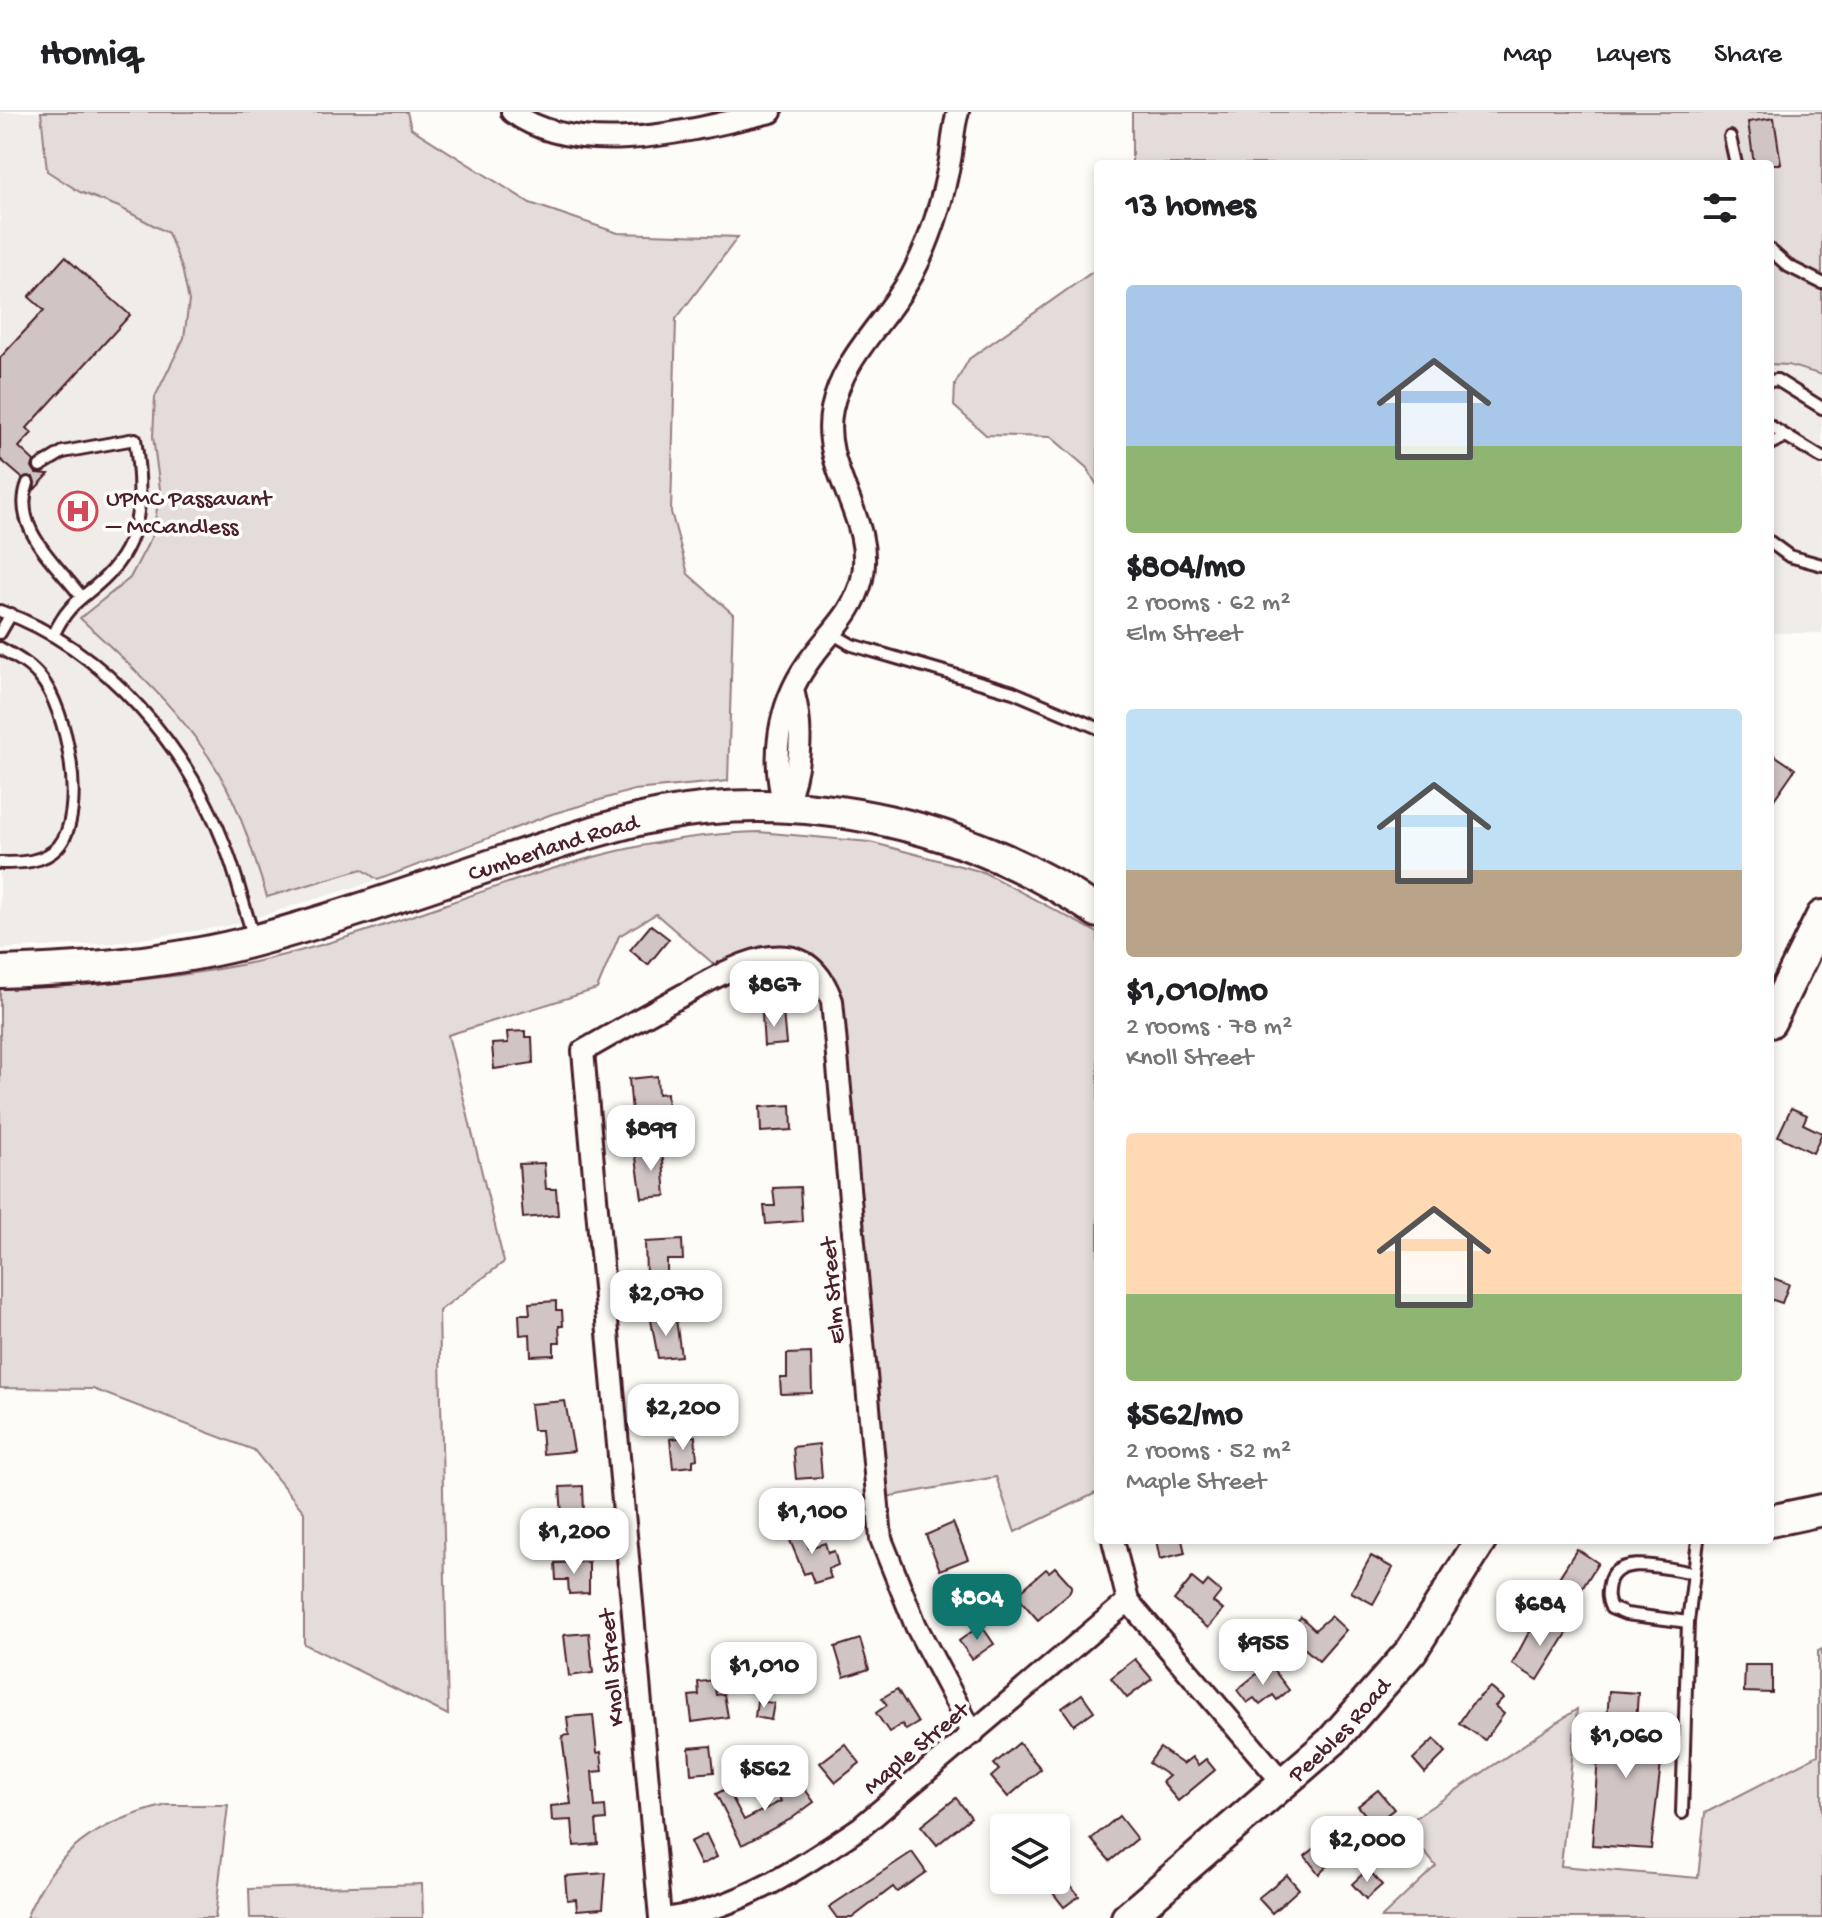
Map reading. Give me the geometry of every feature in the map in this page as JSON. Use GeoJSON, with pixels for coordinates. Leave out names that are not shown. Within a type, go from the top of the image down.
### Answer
{"type":"FeatureCollection","features":[{"type":"Feature","properties":{"kind":"street"},"geometry":{"type":"LineString","coordinates":[[512,112],[568,137],[671,134],[771,112]]}},
{"type":"Feature","properties":{"kind":"street"},"geometry":{"type":"LineString","coordinates":[[785,808],[797,780],[800,717],[794,694],[808,662],[833,634],[856,598],[865,561],[859,524],[831,450],[831,411],[849,364],[901,294],[922,253],[944,186],[950,114]]}},
{"type":"Feature","properties":{"kind":"street","name":"Cumberland Road"},"geometry":{"type":"LineString","coordinates":[[0,972],[147,962],[255,941],[609,827],[695,810],[785,808],[868,818],[956,840],[1030,872],[1094,910]]}},
{"type":"Feature","properties":{"kind":"street"},"geometry":{"type":"LineString","coordinates":[[1774,1008],[1822,916]]}},
{"type":"Feature","properties":{"kind":"street","name":"Elm Street"},"geometry":{"type":"LineString","coordinates":[[685,994],[745,962],[773,956],[806,965],[823,979],[828,989],[834,1013],[881,1539],[916,1626],[973,1734]]}},
{"type":"Feature","properties":{"kind":"street","name":"Knoll Street"},"geometry":{"type":"LineString","coordinates":[[660,1918],[583,1051],[685,994]]}},
{"type":"Feature","properties":{"kind":"street"},"geometry":{"type":"LineString","coordinates":[[1774,1520],[1822,1510]]}},
{"type":"Feature","properties":{"kind":"street"},"geometry":{"type":"LineString","coordinates":[[1114,1544],[1128,1601],[1284,1784]]}},
{"type":"Feature","properties":{"kind":"street","name":"Peebles Road"},"geometry":{"type":"LineString","coordinates":[[1127,1918],[1332,1741],[1412,1650],[1478,1544]]}},
{"type":"Feature","properties":{"kind":"street","name":"Maple Street"},"geometry":{"type":"LineString","coordinates":[[671,1918],[740,1898],[791,1874],[861,1827],[1128,1601]]}},
{"type":"Feature","properties":{"kind":"lane"},"geometry":{"type":"LineString","coordinates":[[1730,137],[1735,160]]}},
{"type":"Feature","properties":{"kind":"lane"},"geometry":{"type":"LineString","coordinates":[[1774,254],[1788,266],[1822,283]]}},
{"type":"Feature","properties":{"kind":"lane"},"geometry":{"type":"LineString","coordinates":[[1774,380],[1822,408]]}},
{"type":"Feature","properties":{"kind":"lane"},"geometry":{"type":"LineString","coordinates":[[1774,428],[1822,458]]}},
{"type":"Feature","properties":{"kind":"lane"},"geometry":{"type":"LineString","coordinates":[[1774,442],[1786,436]]}},
{"type":"Feature","properties":{"kind":"lane"},"geometry":{"type":"LineString","coordinates":[[40,466],[63,452],[135,439],[141,492],[132,537],[111,571],[80,595],[66,611],[54,634]]}},
{"type":"Feature","properties":{"kind":"lane"},"geometry":{"type":"LineString","coordinates":[[28,483],[25,514],[30,530],[80,595]]}},
{"type":"Feature","properties":{"kind":"lane"},"geometry":{"type":"LineString","coordinates":[[1774,545],[1789,556],[1822,565]]}},
{"type":"Feature","properties":{"kind":"lane"},"geometry":{"type":"LineString","coordinates":[[0,633],[6,613],[54,634],[118,686],[150,721],[186,771],[228,853],[255,941]]}},
{"type":"Feature","properties":{"kind":"lane"},"geometry":{"type":"LineString","coordinates":[[833,634],[852,645],[1013,692],[1094,726]]}},
{"type":"Feature","properties":{"kind":"lane"},"geometry":{"type":"LineString","coordinates":[[0,648],[39,675],[53,696],[63,719],[71,807],[66,835],[47,856],[0,863]]}},
{"type":"Feature","properties":{"kind":"lane"},"geometry":{"type":"LineString","coordinates":[[1682,1813],[1688,1622],[1698,1544]]}},
{"type":"Feature","properties":{"kind":"lane"},"geometry":{"type":"LineString","coordinates":[[1688,1622],[1626,1614],[1611,1608],[1607,1598],[1611,1574],[1618,1568],[1631,1565],[1694,1573]]}},
{"type":"Feature","properties":{"kind":"shaded area","name":"UPMC Passavant – McCandless"},"geometry":{"type":"Polygon","coordinates":[[[0,112],[41,112],[41,131],[80,192],[119,207],[168,233],[182,268],[189,301],[184,338],[155,397],[153,437],[160,489],[153,534],[130,578],[80,619],[143,679],[191,732],[226,786],[246,836],[362,869],[378,880],[227,926],[114,943],[0,949],[0,112]]]}},
{"type":"Feature","properties":{"kind":"shaded area"},"geometry":{"type":"Polygon","coordinates":[[[41,112],[407,112],[411,128],[530,203],[618,233],[738,237],[676,319],[671,512],[688,574],[733,614],[728,781],[634,790],[552,814],[378,880],[362,869],[267,897],[238,813],[212,762],[160,696],[80,618],[130,578],[153,534],[160,489],[153,437],[155,397],[184,338],[189,301],[182,268],[168,233],[119,207],[80,192],[47,171],[41,112]]]}},
{"type":"Feature","properties":{"kind":"shaded area"},"geometry":{"type":"Polygon","coordinates":[[[1132,112],[1822,112],[1822,375],[1774,364],[1774,160],[1132,160],[1132,112]]]}},
{"type":"Feature","properties":{"kind":"shaded area"},"geometry":{"type":"Polygon","coordinates":[[[1094,271],[1094,480],[1087,468],[1051,437],[986,435],[954,406],[955,384],[969,359],[1094,271]]]}},
{"type":"Feature","properties":{"kind":"shaded area"},"geometry":{"type":"Polygon","coordinates":[[[1774,364],[1822,375],[1822,633],[1774,633],[1774,364]]]}},
{"type":"Feature","properties":{"kind":"shaded area"},"geometry":{"type":"Polygon","coordinates":[[[759,832],[870,842],[983,872],[1094,931],[1094,1494],[1015,1532],[996,1477],[875,1499],[834,1013],[795,960],[724,973],[656,914],[619,936],[597,989],[448,1035],[504,1262],[439,1311],[448,1715],[304,1644],[304,1512],[254,1450],[93,1389],[0,1388],[0,989],[143,980],[249,963],[344,938],[576,862],[635,847],[696,837],[759,832]]]}},
{"type":"Feature","properties":{"kind":"shaded area"},"geometry":{"type":"Polygon","coordinates":[[[1822,1649],[1822,1918],[1381,1918],[1436,1866],[1403,1826],[1577,1709],[1561,1866],[1698,1878],[1705,1813],[1818,1755],[1818,1651],[1822,1649]]]}},
{"type":"Feature","properties":{"kind":"shaded area"},"geometry":{"type":"Polygon","coordinates":[[[167,1805],[228,1805],[215,1918],[26,1918],[50,1874],[81,1842],[119,1820],[167,1805]]]}},
{"type":"Feature","properties":{"kind":"shaded area"},"geometry":{"type":"Polygon","coordinates":[[[422,1884],[423,1918],[250,1918],[249,1889],[422,1884]]]}},
{"type":"Feature","properties":{"kind":"building"},"geometry":{"type":"Polygon","coordinates":[[[1774,118],[1781,164],[1774,164],[1774,160],[1753,160],[1748,122],[1774,118]]]}},
{"type":"Feature","properties":{"kind":"building"},"geometry":{"type":"Polygon","coordinates":[[[65,257],[130,315],[27,428],[32,433],[19,447],[34,461],[32,467],[36,473],[49,474],[35,489],[33,477],[22,478],[0,459],[0,358],[44,310],[29,297],[65,257]]]}},
{"type":"Feature","properties":{"kind":"building"},"geometry":{"type":"Polygon","coordinates":[[[1774,755],[1795,769],[1774,799],[1774,755]]]}},
{"type":"Feature","properties":{"kind":"building"},"geometry":{"type":"Polygon","coordinates":[[[651,925],[669,939],[648,965],[630,950],[651,925]]]}},
{"type":"Feature","properties":{"kind":"building"},"geometry":{"type":"Polygon","coordinates":[[[783,1012],[786,1044],[764,1046],[762,1014],[783,1012]]]}},
{"type":"Feature","properties":{"kind":"building"},"geometry":{"type":"Polygon","coordinates":[[[525,1031],[525,1037],[532,1037],[533,1063],[494,1069],[492,1044],[508,1043],[507,1032],[525,1031]]]}},
{"type":"Feature","properties":{"kind":"building"},"geometry":{"type":"Polygon","coordinates":[[[657,1076],[658,1094],[667,1093],[668,1109],[632,1112],[629,1079],[657,1076]]]}},
{"type":"Feature","properties":{"kind":"building"},"geometry":{"type":"Polygon","coordinates":[[[791,1105],[792,1130],[761,1132],[760,1107],[791,1105]]]}},
{"type":"Feature","properties":{"kind":"building"},"geometry":{"type":"Polygon","coordinates":[[[1791,1108],[1807,1115],[1803,1124],[1822,1133],[1813,1153],[1778,1136],[1791,1108]]]}},
{"type":"Feature","properties":{"kind":"building"},"geometry":{"type":"Polygon","coordinates":[[[662,1149],[666,1196],[642,1198],[635,1151],[662,1149]]]}},
{"type":"Feature","properties":{"kind":"building"},"geometry":{"type":"Polygon","coordinates":[[[544,1163],[546,1189],[556,1189],[558,1215],[523,1218],[519,1164],[544,1163]]]}},
{"type":"Feature","properties":{"kind":"building"},"geometry":{"type":"Polygon","coordinates":[[[800,1187],[802,1221],[766,1224],[764,1206],[775,1206],[773,1188],[800,1187]]]}},
{"type":"Feature","properties":{"kind":"building"},"geometry":{"type":"Polygon","coordinates":[[[682,1240],[683,1260],[667,1260],[667,1273],[646,1274],[645,1242],[682,1240]]]}},
{"type":"Feature","properties":{"kind":"building"},"geometry":{"type":"Polygon","coordinates":[[[1774,1278],[1789,1284],[1782,1303],[1774,1300],[1774,1278]]]}},
{"type":"Feature","properties":{"kind":"building"},"geometry":{"type":"Polygon","coordinates":[[[556,1301],[556,1310],[562,1310],[560,1342],[554,1342],[554,1355],[531,1356],[530,1334],[520,1335],[519,1314],[530,1314],[529,1303],[556,1301]]]}},
{"type":"Feature","properties":{"kind":"building"},"geometry":{"type":"Polygon","coordinates":[[[676,1319],[681,1356],[658,1358],[651,1320],[676,1319]]]}},
{"type":"Feature","properties":{"kind":"building"},"geometry":{"type":"Polygon","coordinates":[[[811,1353],[812,1393],[781,1394],[780,1378],[787,1378],[787,1354],[811,1353]]]}},
{"type":"Feature","properties":{"kind":"building"},"geometry":{"type":"Polygon","coordinates":[[[565,1401],[574,1451],[543,1454],[541,1430],[533,1430],[530,1404],[565,1401]]]}},
{"type":"Feature","properties":{"kind":"building"},"geometry":{"type":"Polygon","coordinates":[[[695,1436],[697,1459],[693,1460],[693,1466],[673,1468],[670,1439],[695,1436]]]}},
{"type":"Feature","properties":{"kind":"building"},"geometry":{"type":"Polygon","coordinates":[[[819,1444],[822,1477],[796,1479],[793,1447],[819,1444]]]}},
{"type":"Feature","properties":{"kind":"building"},"geometry":{"type":"Polygon","coordinates":[[[583,1486],[584,1513],[562,1515],[560,1487],[583,1486]]]}},
{"type":"Feature","properties":{"kind":"building"},"geometry":{"type":"Polygon","coordinates":[[[953,1523],[968,1559],[940,1570],[926,1535],[953,1523]]]}},
{"type":"Feature","properties":{"kind":"building"},"geometry":{"type":"Polygon","coordinates":[[[802,1526],[809,1548],[825,1543],[828,1553],[834,1551],[838,1565],[828,1569],[831,1578],[814,1583],[810,1572],[804,1574],[786,1531],[802,1526]]]}},
{"type":"Feature","properties":{"kind":"building"},"geometry":{"type":"Polygon","coordinates":[[[1157,1544],[1183,1544],[1185,1553],[1160,1559],[1157,1544]]]}},
{"type":"Feature","properties":{"kind":"building"},"geometry":{"type":"Polygon","coordinates":[[[1577,1549],[1598,1563],[1570,1608],[1548,1595],[1577,1549]]]}},
{"type":"Feature","properties":{"kind":"building"},"geometry":{"type":"Polygon","coordinates":[[[1371,1556],[1393,1568],[1373,1604],[1351,1592],[1371,1556]]]}},
{"type":"Feature","properties":{"kind":"building"},"geometry":{"type":"Polygon","coordinates":[[[589,1562],[589,1593],[569,1594],[568,1580],[556,1580],[555,1563],[589,1562]]]}},
{"type":"Feature","properties":{"kind":"building"},"geometry":{"type":"Polygon","coordinates":[[[1055,1567],[1072,1586],[1069,1593],[1038,1620],[1016,1595],[1046,1569],[1049,1572],[1055,1567]]]}},
{"type":"Feature","properties":{"kind":"building"},"geometry":{"type":"Polygon","coordinates":[[[1192,1578],[1203,1587],[1208,1581],[1221,1592],[1213,1602],[1223,1610],[1208,1628],[1174,1600],[1192,1578]]]}},
{"type":"Feature","properties":{"kind":"building"},"geometry":{"type":"Polygon","coordinates":[[[1331,1616],[1346,1630],[1319,1661],[1287,1633],[1301,1617],[1315,1630],[1331,1616]]]}},
{"type":"Feature","properties":{"kind":"building"},"geometry":{"type":"Polygon","coordinates":[[[1550,1618],[1569,1630],[1538,1680],[1512,1664],[1528,1634],[1538,1623],[1544,1627],[1550,1618]]]}},
{"type":"Feature","properties":{"kind":"building"},"geometry":{"type":"Polygon","coordinates":[[[981,1625],[994,1644],[972,1659],[959,1641],[981,1625]]]}},
{"type":"Feature","properties":{"kind":"building"},"geometry":{"type":"Polygon","coordinates":[[[589,1633],[593,1673],[569,1676],[564,1635],[589,1633]]]}},
{"type":"Feature","properties":{"kind":"building"},"geometry":{"type":"Polygon","coordinates":[[[860,1639],[869,1669],[844,1677],[835,1647],[860,1639]]]}},
{"type":"Feature","properties":{"kind":"building"},"geometry":{"type":"Polygon","coordinates":[[[1135,1659],[1152,1679],[1127,1698],[1111,1678],[1135,1659]]]}},
{"type":"Feature","properties":{"kind":"building"},"geometry":{"type":"Polygon","coordinates":[[[1269,1664],[1289,1690],[1277,1700],[1273,1695],[1260,1705],[1254,1698],[1247,1703],[1237,1690],[1269,1664]]]}},
{"type":"Feature","properties":{"kind":"building"},"geometry":{"type":"Polygon","coordinates":[[[1745,1665],[1772,1665],[1772,1693],[1744,1692],[1745,1665]]]}},
{"type":"Feature","properties":{"kind":"building"},"geometry":{"type":"Polygon","coordinates":[[[714,1680],[716,1695],[724,1694],[728,1717],[692,1722],[689,1696],[699,1695],[698,1682],[714,1680]]]}},
{"type":"Feature","properties":{"kind":"building"},"geometry":{"type":"Polygon","coordinates":[[[1490,1687],[1503,1698],[1495,1706],[1504,1714],[1485,1740],[1459,1723],[1471,1705],[1490,1687]]]}},
{"type":"Feature","properties":{"kind":"building"},"geometry":{"type":"Polygon","coordinates":[[[897,1689],[918,1723],[906,1730],[902,1724],[889,1732],[876,1713],[887,1705],[882,1698],[897,1689]]]}},
{"type":"Feature","properties":{"kind":"building"},"geometry":{"type":"Polygon","coordinates":[[[1609,1691],[1638,1693],[1635,1737],[1648,1738],[1648,1745],[1663,1746],[1651,1849],[1592,1845],[1598,1756],[1605,1753],[1609,1691]]]}},
{"type":"Feature","properties":{"kind":"building"},"geometry":{"type":"Polygon","coordinates":[[[1082,1694],[1094,1711],[1074,1725],[1062,1708],[1082,1694]]]}},
{"type":"Feature","properties":{"kind":"building"},"geometry":{"type":"Polygon","coordinates":[[[757,1701],[774,1703],[771,1720],[755,1717],[757,1701]]]}},
{"type":"Feature","properties":{"kind":"building"},"geometry":{"type":"Polygon","coordinates":[[[593,1715],[597,1753],[601,1752],[603,1771],[592,1772],[595,1807],[605,1806],[606,1820],[596,1821],[598,1844],[574,1846],[572,1820],[552,1821],[551,1806],[571,1804],[562,1736],[569,1735],[567,1717],[593,1715]]]}},
{"type":"Feature","properties":{"kind":"building"},"geometry":{"type":"Polygon","coordinates":[[[1434,1739],[1446,1752],[1425,1773],[1413,1759],[1434,1739]]]}},
{"type":"Feature","properties":{"kind":"building"},"geometry":{"type":"Polygon","coordinates":[[[1019,1743],[1041,1769],[1008,1797],[991,1777],[999,1770],[994,1764],[1019,1743]]]}},
{"type":"Feature","properties":{"kind":"building"},"geometry":{"type":"Polygon","coordinates":[[[845,1744],[860,1763],[836,1782],[820,1763],[845,1744]]]}},
{"type":"Feature","properties":{"kind":"building"},"geometry":{"type":"Polygon","coordinates":[[[711,1746],[714,1772],[691,1774],[689,1748],[711,1746]]]}},
{"type":"Feature","properties":{"kind":"building"},"geometry":{"type":"Polygon","coordinates":[[[1160,1748],[1183,1764],[1192,1757],[1198,1765],[1206,1759],[1215,1770],[1178,1801],[1162,1782],[1169,1776],[1149,1763],[1160,1748]]]}},
{"type":"Feature","properties":{"kind":"building"},"geometry":{"type":"Polygon","coordinates":[[[800,1782],[814,1802],[791,1819],[742,1845],[716,1794],[727,1788],[744,1820],[781,1801],[779,1798],[800,1782]]]}},
{"type":"Feature","properties":{"kind":"building"},"geometry":{"type":"Polygon","coordinates":[[[1378,1790],[1394,1809],[1374,1825],[1358,1806],[1378,1790]]]}},
{"type":"Feature","properties":{"kind":"building"},"geometry":{"type":"Polygon","coordinates":[[[956,1798],[971,1817],[937,1845],[921,1826],[956,1798]]]}},
{"type":"Feature","properties":{"kind":"building"},"geometry":{"type":"Polygon","coordinates":[[[1119,1816],[1137,1839],[1110,1861],[1091,1839],[1119,1816]]]}},
{"type":"Feature","properties":{"kind":"building"},"geometry":{"type":"Polygon","coordinates":[[[706,1834],[717,1857],[701,1865],[690,1842],[706,1834]]]}},
{"type":"Feature","properties":{"kind":"building"},"geometry":{"type":"Polygon","coordinates":[[[1330,1836],[1343,1852],[1319,1874],[1305,1856],[1330,1836]]]}},
{"type":"Feature","properties":{"kind":"building"},"geometry":{"type":"Polygon","coordinates":[[[912,1852],[926,1872],[897,1892],[893,1887],[852,1918],[837,1918],[829,1907],[912,1852]]]}},
{"type":"Feature","properties":{"kind":"building"},"geometry":{"type":"Polygon","coordinates":[[[1368,1869],[1382,1885],[1366,1899],[1352,1884],[1368,1869]]]}},
{"type":"Feature","properties":{"kind":"building"},"geometry":{"type":"Polygon","coordinates":[[[606,1873],[603,1908],[577,1910],[576,1899],[567,1900],[565,1876],[606,1873]]]}},
{"type":"Feature","properties":{"kind":"building"},"geometry":{"type":"Polygon","coordinates":[[[1287,1875],[1299,1889],[1272,1913],[1258,1898],[1287,1875]]]}},
{"type":"Feature","properties":{"kind":"building"},"geometry":{"type":"Polygon","coordinates":[[[1070,1884],[1079,1896],[1064,1907],[1054,1894],[1070,1894],[1070,1884]]]}},
{"type":"Feature","properties":{"kind":"place","name":"UPMC Passavant – McCandless"},"geometry":{"type":"Point","coordinates":[78,511]}}]}
